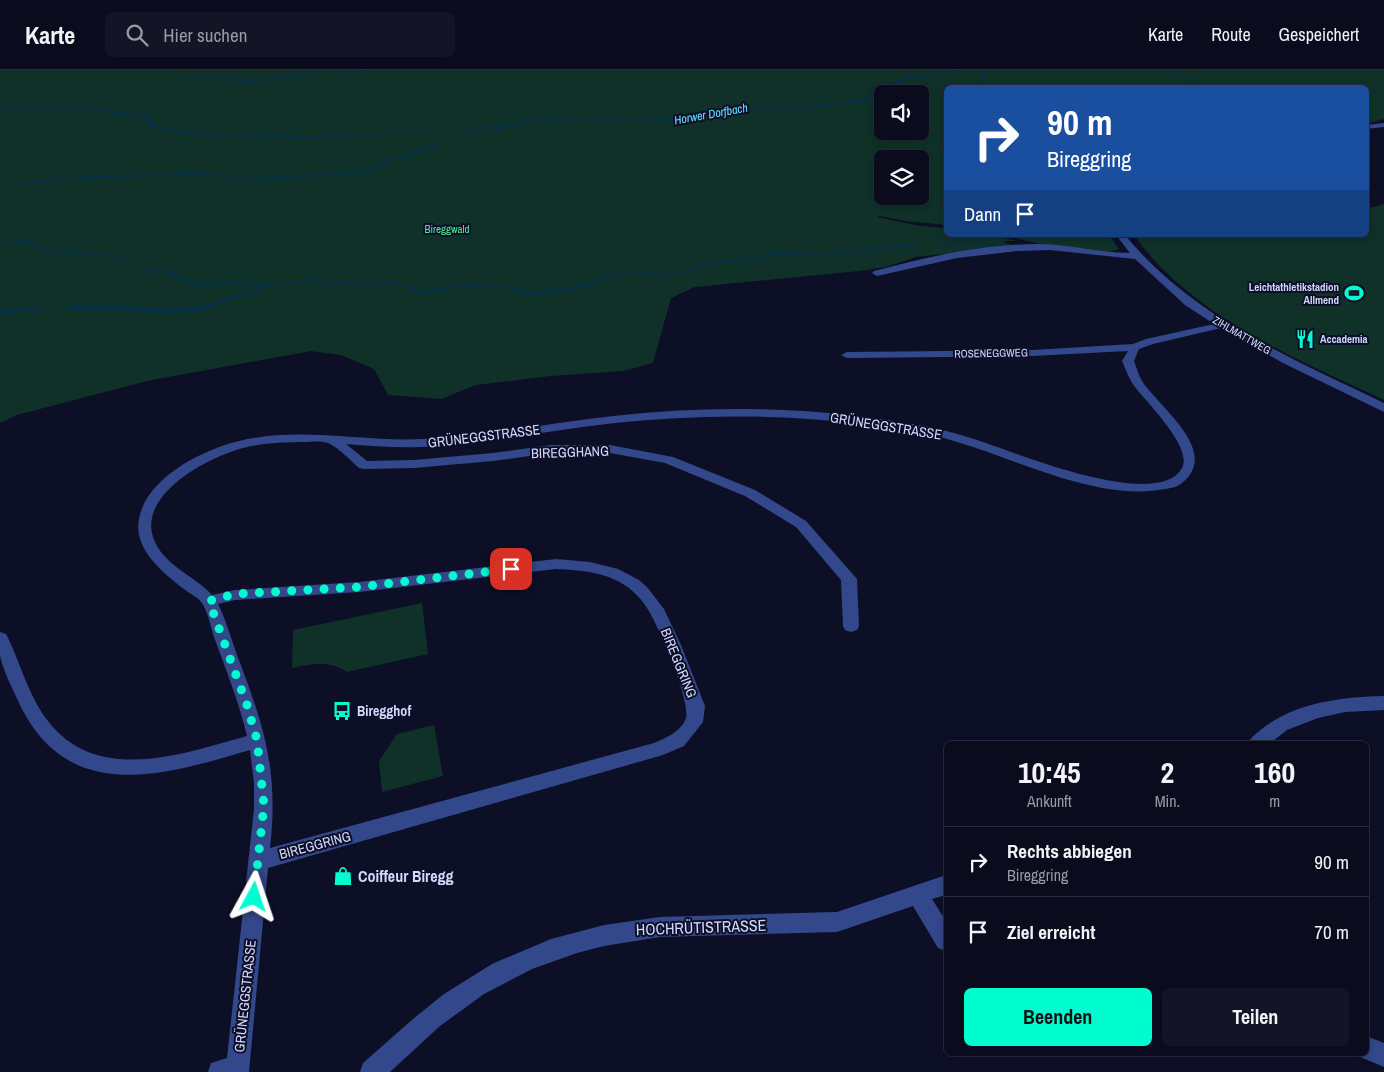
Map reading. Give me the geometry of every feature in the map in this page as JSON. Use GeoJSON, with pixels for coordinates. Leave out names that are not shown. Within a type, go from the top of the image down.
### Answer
{"type":"FeatureCollection","features":[{"type":"Feature","properties":{"kind":"street"},"geometry":{"type":"LineString","coordinates":[[1369,127],[1384,125]]}},
{"type":"Feature","properties":{"kind":"street","name":"ZIHLMATTWEG"},"geometry":{"type":"LineString","coordinates":[[1122,237],[1137,256],[1189,303],[1222,325],[1287,361],[1384,408]]}},
{"type":"Feature","properties":{"kind":"street"},"geometry":{"type":"LineString","coordinates":[[877,274],[935,258],[1040,247],[1137,256]]}},
{"type":"Feature","properties":{"kind":"street"},"geometry":{"type":"LineString","coordinates":[[1135,347],[1150,341],[1222,325]]}},
{"type":"Feature","properties":{"kind":"street","name":"ROSENEGGWEG"},"geometry":{"type":"LineString","coordinates":[[847,355],[1033,353],[1135,347]]}},
{"type":"Feature","properties":{"kind":"street","name":"GRÜNEGGSTRASSE"},"geometry":{"type":"LineString","coordinates":[[232,1070],[264,805],[257,740],[247,705],[209,601],[164,563],[149,546],[144,533],[145,516],[154,499],[169,482],[206,458],[234,446],[283,437],[407,444],[451,442],[638,418],[716,413],[846,418],[922,430],[964,440],[1085,480],[1120,488],[1166,486],[1179,479],[1189,468],[1190,454],[1183,439],[1136,381],[1128,361],[1135,347]]}},
{"type":"Feature","properties":{"kind":"street","name":"BIREGGHANG"},"geometry":{"type":"LineString","coordinates":[[333,440],[364,465],[424,463],[551,450],[610,449],[668,460],[750,493],[801,524],[849,579],[851,626]]}},
{"type":"Feature","properties":{"kind":"street","name":"BIREGGRING"},"geometry":{"type":"LineString","coordinates":[[209,601],[235,594],[359,587],[556,564],[582,564],[619,576],[642,590],[658,610],[696,706],[694,722],[678,741],[657,750],[258,861]]}},
{"type":"Feature","properties":{"kind":"street"},"geometry":{"type":"LineString","coordinates":[[0,638],[42,728],[61,747],[83,762],[130,768],[177,762],[257,740]]}},
{"type":"Feature","properties":{"kind":"street"},"geometry":{"type":"LineString","coordinates":[[1260,741],[1282,724],[1308,714],[1340,706],[1384,704]]}},
{"type":"Feature","properties":{"kind":"street","name":"HOCHRÜTISTRASSE"},"geometry":{"type":"LineString","coordinates":[[372,1072],[451,1003],[530,957],[576,941],[632,930],[660,927],[837,922],[944,886]]}},
{"type":"Feature","properties":{"kind":"street"},"geometry":{"type":"LineString","coordinates":[[916,894],[944,937]]}},
{"type":"Feature","properties":{"kind":"street"},"geometry":{"type":"LineString","coordinates":[[1369,1049],[1384,1055]]}},
{"type":"Feature","properties":{"kind":"green space","name":"Bireggwald"},"geometry":{"type":"Polygon","coordinates":[[[0,70],[1384,70],[1384,119],[1369,123],[1369,85],[944,85],[944,225],[877,217],[920,226],[944,228],[944,237],[1000,237],[1017,241],[1004,241],[1016,246],[916,257],[886,267],[859,271],[695,287],[671,298],[653,363],[623,371],[551,376],[476,385],[441,399],[388,395],[374,369],[341,355],[311,351],[147,381],[17,415],[0,423],[0,70]]]}},
{"type":"Feature","properties":{"kind":"green space"},"geometry":{"type":"Polygon","coordinates":[[[1384,204],[1384,400],[1282,351],[1215,312],[1185,289],[1158,264],[1136,237],[1369,237],[1369,208],[1384,204]]]}},
{"type":"Feature","properties":{"kind":"green space"},"geometry":{"type":"Polygon","coordinates":[[[1011,237],[1110,237],[1119,249],[1108,252],[1095,252],[1045,245],[1011,237]]]}},
{"type":"Feature","properties":{"kind":"green space"},"geometry":{"type":"Polygon","coordinates":[[[422,603],[428,654],[347,672],[327,664],[313,664],[292,668],[293,630],[422,603]]]}},
{"type":"Feature","properties":{"kind":"green space"},"geometry":{"type":"Polygon","coordinates":[[[434,725],[443,776],[382,792],[379,761],[397,734],[434,725]]]}},
{"type":"Feature","properties":{"kind":"waterway"},"geometry":{"type":"LineString","coordinates":[[339,74],[367,70]]}},
{"type":"Feature","properties":{"kind":"waterway","name":"Horwer Dorfbach"},"geometry":{"type":"LineString","coordinates":[[459,128],[516,125],[522,120],[607,118],[667,121],[721,113],[736,108],[806,107],[836,104],[863,100],[903,79],[958,70]]}},
{"type":"Feature","properties":{"kind":"waterway"},"geometry":{"type":"LineString","coordinates":[[978,85],[985,77],[984,70]]}},
{"type":"Feature","properties":{"kind":"waterway","name":"Horwer Dorfbach"},"geometry":{"type":"LineString","coordinates":[[1172,70],[1198,85]]}},
{"type":"Feature","properties":{"kind":"waterway"},"geometry":{"type":"LineString","coordinates":[[184,77],[252,81],[305,75],[319,76]]}},
{"type":"Feature","properties":{"kind":"waterway"},"geometry":{"type":"LineString","coordinates":[[0,107],[107,108],[114,113],[150,117],[149,125],[185,133],[311,138],[436,130]]}},
{"type":"Feature","properties":{"kind":"waterway"},"geometry":{"type":"LineString","coordinates":[[467,134],[505,128]]}},
{"type":"Feature","properties":{"kind":"waterway"},"geometry":{"type":"LineString","coordinates":[[15,184],[74,178],[212,173],[235,180],[371,172],[387,160],[405,157],[441,142]]}},
{"type":"Feature","properties":{"kind":"waterway"},"geometry":{"type":"LineString","coordinates":[[8,240],[29,241],[48,250],[105,255],[139,263]]}},
{"type":"Feature","properties":{"kind":"waterway"},"geometry":{"type":"LineString","coordinates":[[148,267],[148,272],[163,271],[186,279],[196,285],[240,282],[269,286],[312,280],[331,283],[398,282],[421,293],[459,286],[497,285],[535,295],[585,285],[620,271],[669,276],[717,261],[757,260],[767,254],[808,253],[821,255],[915,244]]}},
{"type":"Feature","properties":{"kind":"waterway"},"geometry":{"type":"LineString","coordinates":[[940,244],[1003,245]]}},
{"type":"Feature","properties":{"kind":"waterway"},"geometry":{"type":"LineString","coordinates":[[69,308],[102,307],[165,311],[200,309],[266,287]]}},
{"type":"Feature","properties":{"kind":"waterway"},"geometry":{"type":"LineString","coordinates":[[0,311],[41,310]]}},
{"type":"Feature","properties":{"kind":"place","name":"Leichtathletikstadion Allmend"},"geometry":{"type":"Point","coordinates":[1354,293]}},
{"type":"Feature","properties":{"kind":"place","name":"Accademia"},"geometry":{"type":"Point","coordinates":[1305,339]}},
{"type":"Feature","properties":{"kind":"place","name":"Biregghof"},"geometry":{"type":"Point","coordinates":[342,711]}},
{"type":"Feature","properties":{"kind":"place","name":"Coiffeur Biregg"},"geometry":{"type":"Point","coordinates":[343,876]}},
{"type":"Feature","properties":{"kind":"route"},"geometry":{"type":"LineString","coordinates":[[254,897],[264,805],[257,740],[247,705],[209,601],[235,594],[359,587],[511,569]]}}]}
